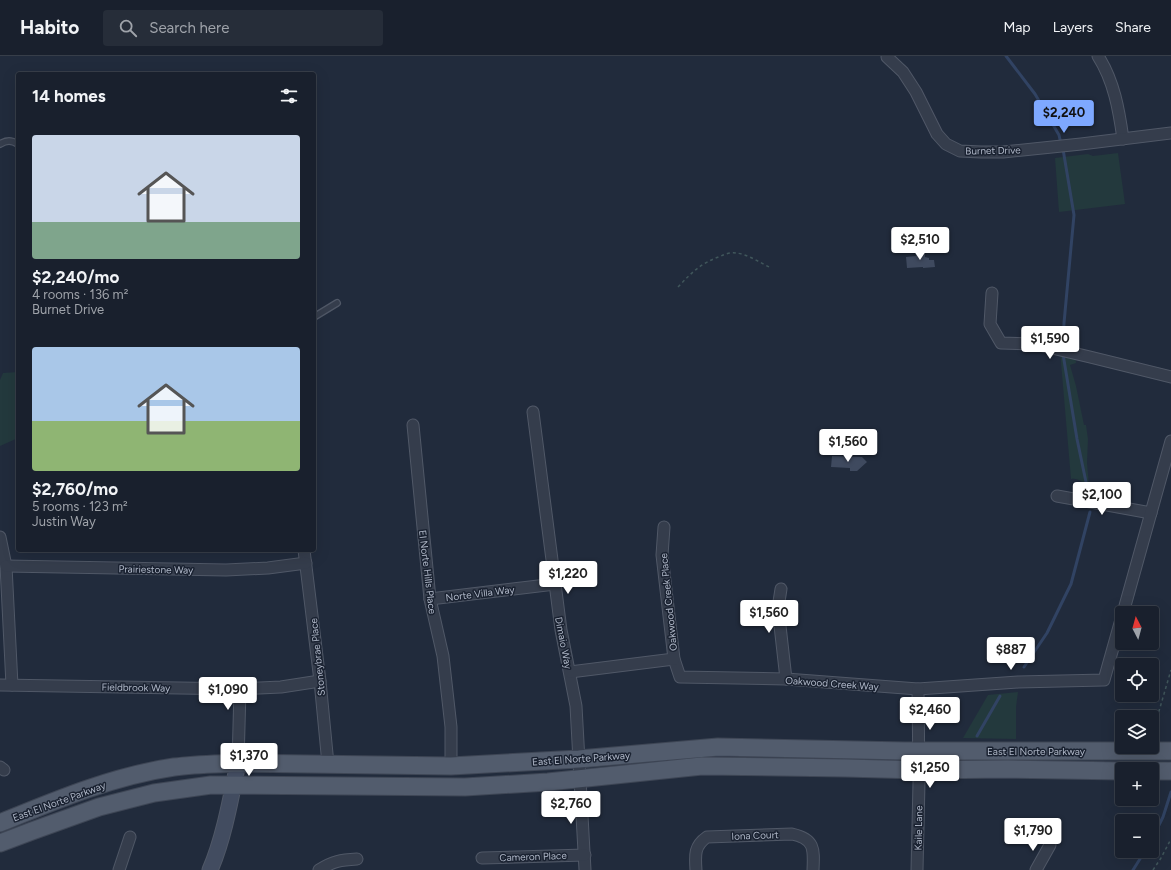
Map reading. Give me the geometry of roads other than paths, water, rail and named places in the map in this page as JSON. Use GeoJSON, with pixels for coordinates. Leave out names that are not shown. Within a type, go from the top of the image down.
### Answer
{"type":"FeatureCollection","features":[{"type":"Feature","properties":{"kind":"main road","name":"East El Norte Parkway"},"geometry":{"type":"LineString","coordinates":[[0,823],[82,790],[131,776],[174,767],[238,763],[451,766],[579,759],[718,747],[919,751],[1165,751]]}},
{"type":"Feature","properties":{"kind":"main road"},"geometry":{"type":"LineString","coordinates":[[210,870],[216,857],[238,763]]}},
{"type":"Feature","properties":{"kind":"main road","name":"East El Norte Parkway"},"geometry":{"type":"LineString","coordinates":[[0,844],[99,807],[154,793],[197,786],[465,787],[508,785],[702,766],[919,770],[1008,769],[1115,771]]}},
{"type":"Feature","properties":{"kind":"street"},"geometry":{"type":"LineString","coordinates":[[1098,56],[1113,85],[1123,139]]}},
{"type":"Feature","properties":{"kind":"street","name":"Burnet Drive"},"geometry":{"type":"LineString","coordinates":[[887,57],[903,72],[916,92],[937,134],[946,144],[960,151],[1002,152],[1171,133]]}},
{"type":"Feature","properties":{"kind":"street"},"geometry":{"type":"LineString","coordinates":[[992,293],[990,324],[1001,343],[1035,344],[1171,377]]}},
{"type":"Feature","properties":{"kind":"street","name":"Dimaio Way"},"geometry":{"type":"LineString","coordinates":[[533,412],[561,630],[576,706],[585,870]]}},
{"type":"Feature","properties":{"kind":"street","name":"El Norte Hills Place"},"geometry":{"type":"LineString","coordinates":[[413,425],[430,599],[443,656],[451,727],[451,766]]}},
{"type":"Feature","properties":{"kind":"street"},"geometry":{"type":"LineString","coordinates":[[1125,606],[1171,441]]}},
{"type":"Feature","properties":{"kind":"street"},"geometry":{"type":"LineString","coordinates":[[1057,496],[1151,513]]}},
{"type":"Feature","properties":{"kind":"street","name":"Oakwood Creek Place"},"geometry":{"type":"LineString","coordinates":[[664,527],[662,555],[674,659],[680,677]]}},
{"type":"Feature","properties":{"kind":"street"},"geometry":{"type":"LineString","coordinates":[[0,537],[6,566],[12,685]]}},
{"type":"Feature","properties":{"kind":"street","name":"Stoneybrae Place"},"geometry":{"type":"LineString","coordinates":[[304,552],[320,681],[328,764]]}},
{"type":"Feature","properties":{"kind":"street","name":"Prairiestone Way"},"geometry":{"type":"LineString","coordinates":[[6,566],[226,570],[268,568],[306,563]]}},
{"type":"Feature","properties":{"kind":"street","name":"Norte Villa Way"},"geometry":{"type":"LineString","coordinates":[[430,599],[555,584]]}},
{"type":"Feature","properties":{"kind":"street"},"geometry":{"type":"LineString","coordinates":[[781,589],[778,608],[786,679]]}},
{"type":"Feature","properties":{"kind":"street","name":"Oakwood Creek Way"},"geometry":{"type":"LineString","coordinates":[[680,677],[786,679],[918,689],[1018,682],[1104,680],[1115,641]]}},
{"type":"Feature","properties":{"kind":"street"},"geometry":{"type":"LineString","coordinates":[[570,672],[674,659]]}},
{"type":"Feature","properties":{"kind":"street","name":"Fieldbrook Way"},"geometry":{"type":"LineString","coordinates":[[0,685],[240,689],[280,687],[320,681]]}},
{"type":"Feature","properties":{"kind":"street"},"geometry":{"type":"LineString","coordinates":[[238,763],[240,689]]}},
{"type":"Feature","properties":{"kind":"street","name":"Kaile Lane"},"geometry":{"type":"LineString","coordinates":[[917,870],[919,770],[918,689]]}},
{"type":"Feature","properties":{"kind":"street","name":"Iona Court"},"geometry":{"type":"LineString","coordinates":[[696,870],[695,854],[700,842],[707,837],[792,834],[802,836],[811,843],[814,852],[813,870]]}},
{"type":"Feature","properties":{"kind":"street"},"geometry":{"type":"LineString","coordinates":[[119,870],[130,837]]}},
{"type":"Feature","properties":{"kind":"street"},"geometry":{"type":"LineString","coordinates":[[1036,870],[1050,845]]}},
{"type":"Feature","properties":{"kind":"street","name":"Cameron Place"},"geometry":{"type":"LineString","coordinates":[[482,858],[585,855]]}},
{"type":"Feature","properties":{"kind":"street"},"geometry":{"type":"LineString","coordinates":[[319,870],[327,864],[338,860],[357,859]]}},
{"type":"Feature","properties":{"kind":"lane"},"geometry":{"type":"LineString","coordinates":[[0,144],[10,140],[16,143]]}},
{"type":"Feature","properties":{"kind":"lane"},"geometry":{"type":"LineString","coordinates":[[316,316],[337,303]]}},
{"type":"Feature","properties":{"kind":"waterway"},"geometry":{"type":"LineString","coordinates":[[1006,56],[1035,94],[1059,135],[1061,144]]}},
{"type":"Feature","properties":{"kind":"waterway"},"geometry":{"type":"LineString","coordinates":[[1063,149],[1074,215],[1063,347]]}},
{"type":"Feature","properties":{"kind":"waterway"},"geometry":{"type":"LineString","coordinates":[[1063,354],[1077,439],[1086,482]]}},
{"type":"Feature","properties":{"kind":"waterway"},"geometry":{"type":"LineString","coordinates":[[1024,667],[1047,633],[1071,584],[1090,512]]}},
{"type":"Feature","properties":{"kind":"waterway"},"geometry":{"type":"LineString","coordinates":[[977,736],[1000,696]]}},
{"type":"Feature","properties":{"kind":"waterway"},"geometry":{"type":"LineString","coordinates":[[1159,825],[1171,792]]}},
{"type":"Feature","properties":{"kind":"waterway"},"geometry":{"type":"LineString","coordinates":[[1133,870],[1141,858]]}}]}
